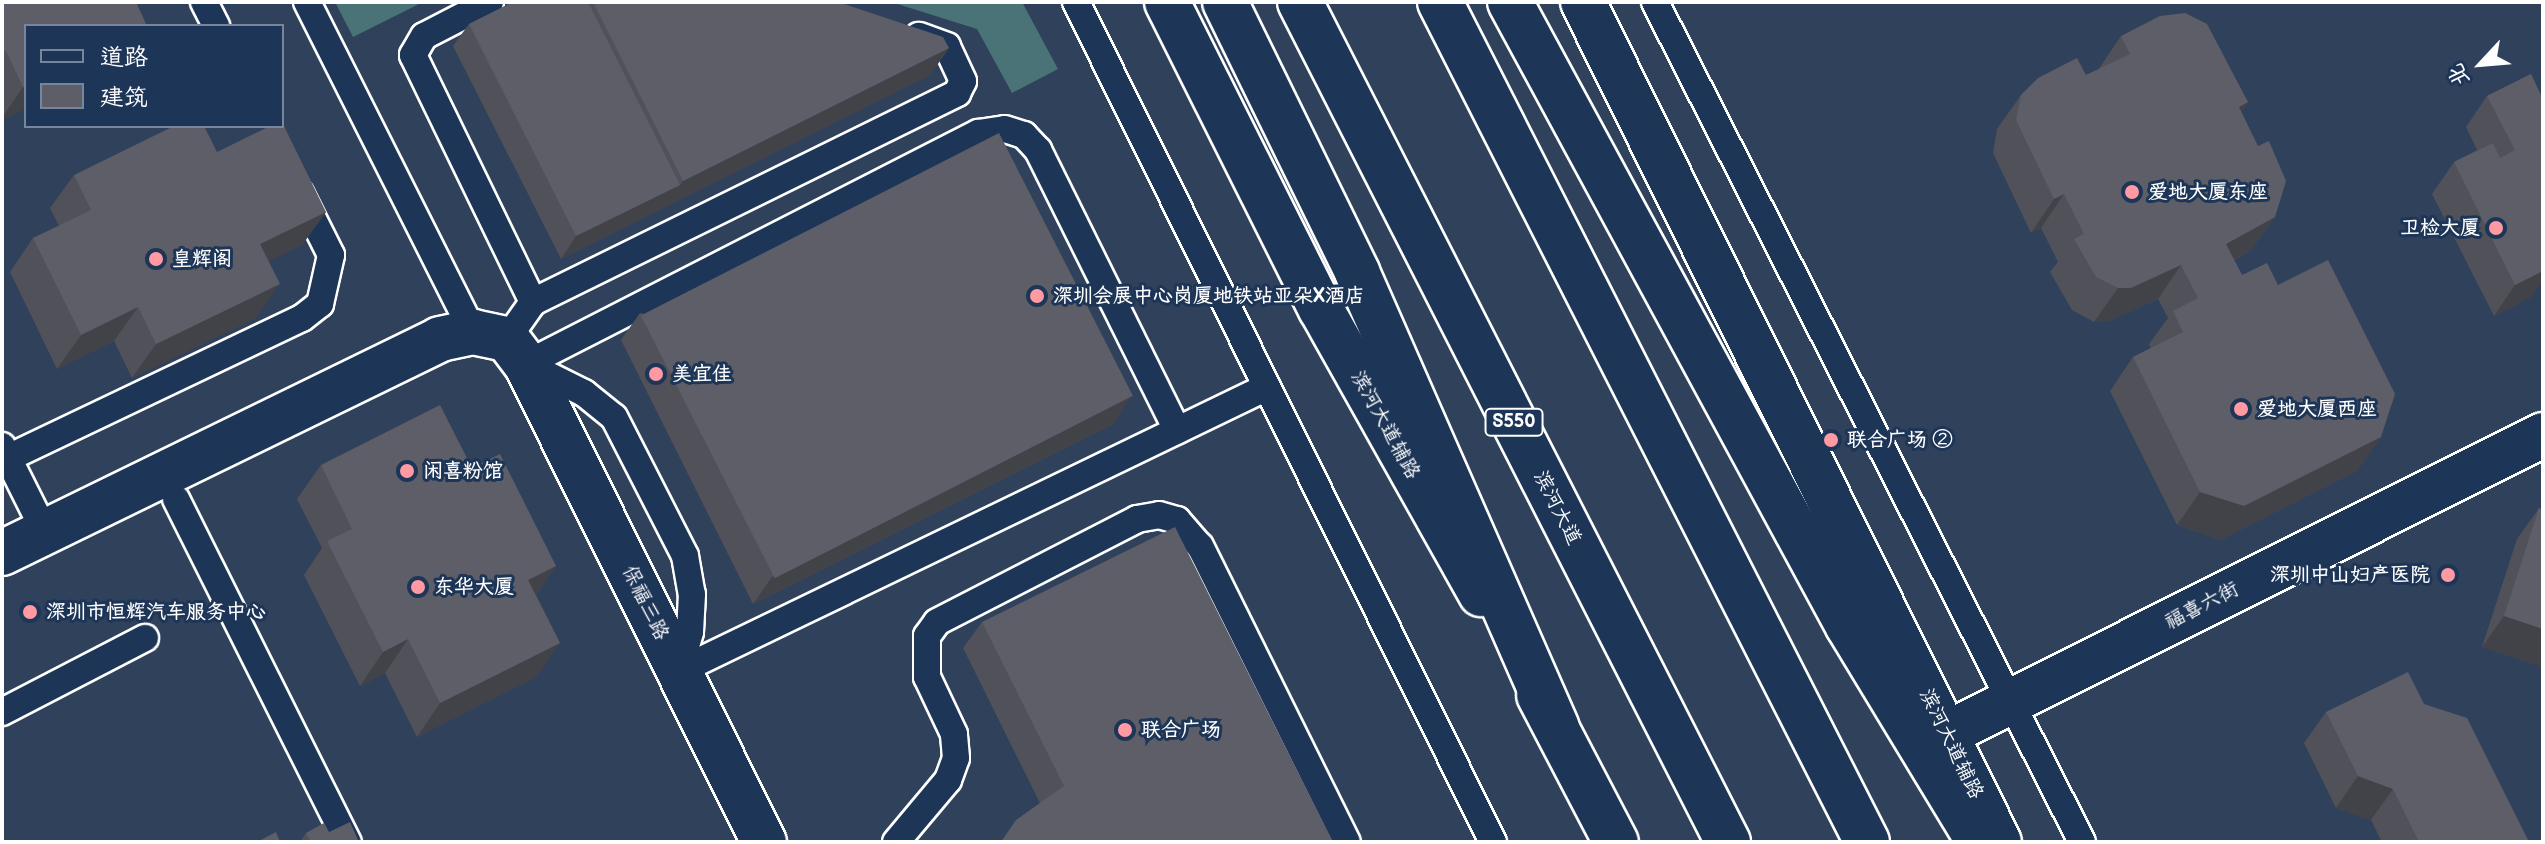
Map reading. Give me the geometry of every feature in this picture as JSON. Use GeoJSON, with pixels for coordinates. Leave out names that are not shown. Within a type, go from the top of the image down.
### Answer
{"type":"FeatureCollection","features":[{"type":"Feature","properties":{"kind":"main road","name":"滨河大道辅路"},"geometry":{"type":"LineString","coordinates":[[1167,2],[1321,309],[1557,727],[1616,842]]}},
{"type":"Feature","properties":{"kind":"main road"},"geometry":{"type":"LineString","coordinates":[[1225,2],[1357,272],[1557,727]]}},
{"type":"Feature","properties":{"kind":"main road","name":"滨河大道"},"geometry":{"type":"LineString","coordinates":[[1300,2],[1728,842]]}},
{"type":"Feature","properties":{"kind":"main road"},"geometry":{"type":"LineString","coordinates":[[1440,2],[1867,842]]}},
{"type":"Feature","properties":{"kind":"main road"},"geometry":{"type":"LineString","coordinates":[[1510,2],[1848,626],[1979,842]]}},
{"type":"Feature","properties":{"kind":"main road","name":"滨河大道辅路"},"geometry":{"type":"LineString","coordinates":[[1583,2],[1999,842]]}},
{"type":"Feature","properties":{"kind":"main road"},"geometry":{"type":"LineString","coordinates":[[2,553],[440,339],[502,345]]}},
{"type":"Feature","properties":{"kind":"main road","name":"保福三路"},"geometry":{"type":"LineString","coordinates":[[502,345],[679,671],[764,842]]}},
{"type":"Feature","properties":{"kind":"main road","name":"福喜六街"},"geometry":{"type":"LineString","coordinates":[[1946,734],[2543,435]]}},
{"type":"Feature","properties":{"kind":"lane"},"geometry":{"type":"LineString","coordinates":[[204,2],[215,24]]}},
{"type":"Feature","properties":{"kind":"lane"},"geometry":{"type":"LineString","coordinates":[[307,2],[502,345]]}},
{"type":"Feature","properties":{"kind":"lane"},"geometry":{"type":"LineString","coordinates":[[490,2],[424,36],[413,55],[533,302]]}},
{"type":"Feature","properties":{"kind":"lane"},"geometry":{"type":"LineString","coordinates":[[1076,2],[1493,842]]}},
{"type":"Feature","properties":{"kind":"lane"},"geometry":{"type":"LineString","coordinates":[[1655,2],[2082,842]]}},
{"type":"Feature","properties":{"kind":"lane"},"geometry":{"type":"LineString","coordinates":[[502,345],[533,302],[957,93],[963,81],[947,46],[899,30]]}},
{"type":"Feature","properties":{"kind":"lane"},"geometry":{"type":"LineString","coordinates":[[502,345],[978,133],[1005,129],[1024,135],[1038,150],[1177,430]]}},
{"type":"Feature","properties":{"kind":"lane"},"geometry":{"type":"LineString","coordinates":[[45,532],[5,452],[302,318],[320,304],[331,255],[286,165]]}},
{"type":"Feature","properties":{"kind":"lane"},"geometry":{"type":"LineString","coordinates":[[679,671],[1267,387]]}},
{"type":"Feature","properties":{"kind":"lane"},"geometry":{"type":"LineString","coordinates":[[176,499],[348,842]]}},
{"type":"Feature","properties":{"kind":"lane"},"geometry":{"type":"LineString","coordinates":[[896,842],[948,780],[956,758],[954,734],[927,677],[927,636],[937,622],[1137,519],[1159,515],[1177,520],[1200,546],[1347,842]]}},
{"type":"Feature","properties":{"kind":"lane"},"geometry":{"type":"LineString","coordinates":[[2,712],[145,638]]}},
{"type":"Feature","properties":{"kind":"green space"},"geometry":{"type":"Polygon","coordinates":[[[335,2],[423,2],[353,37],[335,2]]]}},
{"type":"Feature","properties":{"kind":"green space"},"geometry":{"type":"Polygon","coordinates":[[[891,2],[1022,2],[1058,69],[1012,93],[977,29],[891,2]]]}},
{"type":"Feature","properties":{"kind":"building"},"geometry":{"type":"Polygon","coordinates":[[[2,2],[136,2],[146,24],[24,24],[23,87],[6,51],[2,52],[2,2]]]}},
{"type":"Feature","properties":{"kind":"building"},"geometry":{"type":"Polygon","coordinates":[[[513,2],[588,2],[680,185],[576,236],[469,24],[513,2]]]}},
{"type":"Feature","properties":{"kind":"building"},"geometry":{"type":"Polygon","coordinates":[[[593,2],[838,2],[943,37],[949,48],[683,181],[593,2]]]}},
{"type":"Feature","properties":{"kind":"building"},"geometry":{"type":"Polygon","coordinates":[[[2185,13],[2207,24],[2248,102],[2239,107],[2258,146],[2269,141],[2286,181],[2275,217],[2226,244],[2242,275],[2267,263],[2278,285],[2328,260],[2395,394],[2381,437],[2244,506],[2200,492],[2133,357],[2183,332],[2173,311],[2198,298],[2181,265],[2131,288],[2118,288],[2096,277],[2074,239],[2084,234],[2064,194],[2054,199],[2016,120],[2021,95],[2038,78],[2077,58],[2086,75],[2130,54],[2121,36],[2160,16],[2185,13]]]}},
{"type":"Feature","properties":{"kind":"building"},"geometry":{"type":"Polygon","coordinates":[[[2531,74],[2543,99],[2543,271],[2515,285],[2454,162],[2493,143],[2500,158],[2515,150],[2487,96],[2531,74]]]}},
{"type":"Feature","properties":{"kind":"building","name":"皇辉阁"},"geometry":{"type":"Polygon","coordinates":[[[284,126],[326,212],[260,244],[280,284],[156,344],[138,307],[81,335],[33,238],[91,210],[74,175],[170,128],[205,128],[217,152],[266,128],[284,126]]]}},
{"type":"Feature","properties":{"kind":"building"},"geometry":{"type":"Polygon","coordinates":[[[999,133],[1133,396],[775,578],[641,316],[999,133]]]}},
{"type":"Feature","properties":{"kind":"building","name":"东华大厦"},"geometry":{"type":"Polygon","coordinates":[[[440,405],[472,468],[500,454],[556,566],[528,580],[560,643],[440,703],[408,639],[383,652],[327,541],[352,529],[321,465],[440,405]]]}},
{"type":"Feature","properties":{"kind":"building"},"geometry":{"type":"Polygon","coordinates":[[[2539,508],[2543,510],[2543,629],[2504,616],[2539,508]]]}},
{"type":"Feature","properties":{"kind":"building","name":"联合广场"},"geometry":{"type":"Polygon","coordinates":[[[1175,527],[1333,842],[1001,842],[1016,820],[1064,786],[982,622],[1175,527]]]}},
{"type":"Feature","properties":{"kind":"building"},"geometry":{"type":"Polygon","coordinates":[[[2408,672],[2424,704],[2467,718],[2529,842],[2419,842],[2393,789],[2358,776],[2326,712],[2408,672]]]}},
{"type":"Feature","properties":{"kind":"building"},"geometry":{"type":"Polygon","coordinates":[[[350,822],[359,842],[311,842],[306,833],[324,823],[329,832],[350,822]]]}},
{"type":"Feature","properties":{"kind":"building"},"geometry":{"type":"Polygon","coordinates":[[[276,832],[280,842],[257,842],[276,832]]]}},
{"type":"Feature","properties":{"kind":"place","name":"爱地大厦东座"},"geometry":{"type":"Point","coordinates":[2132,192]}},
{"type":"Feature","properties":{"kind":"place","name":"卫检大厦"},"geometry":{"type":"Point","coordinates":[2496,228]}},
{"type":"Feature","properties":{"kind":"place","name":"皇辉阁"},"geometry":{"type":"Point","coordinates":[156,259]}},
{"type":"Feature","properties":{"kind":"place","name":"深圳会展中心岗厦地铁站亚朵X酒店"},"geometry":{"type":"Point","coordinates":[1037,296]}},
{"type":"Feature","properties":{"kind":"place","name":"美宜佳"},"geometry":{"type":"Point","coordinates":[656,374]}},
{"type":"Feature","properties":{"kind":"place","name":"爱地大厦西座"},"geometry":{"type":"Point","coordinates":[2241,409]}},
{"type":"Feature","properties":{"kind":"place","name":"联合广场 ②"},"geometry":{"type":"Point","coordinates":[1831,440]}},
{"type":"Feature","properties":{"kind":"place","name":"闲喜粉馆"},"geometry":{"type":"Point","coordinates":[407,471]}},
{"type":"Feature","properties":{"kind":"place","name":"深圳中山妇产医院"},"geometry":{"type":"Point","coordinates":[2448,575]}},
{"type":"Feature","properties":{"kind":"place","name":"东华大厦"},"geometry":{"type":"Point","coordinates":[418,587]}},
{"type":"Feature","properties":{"kind":"place","name":"深圳市恒辉汽车服务中心"},"geometry":{"type":"Point","coordinates":[30,612]}},
{"type":"Feature","properties":{"kind":"place","name":"联合广场"},"geometry":{"type":"Point","coordinates":[1125,730]}}]}
